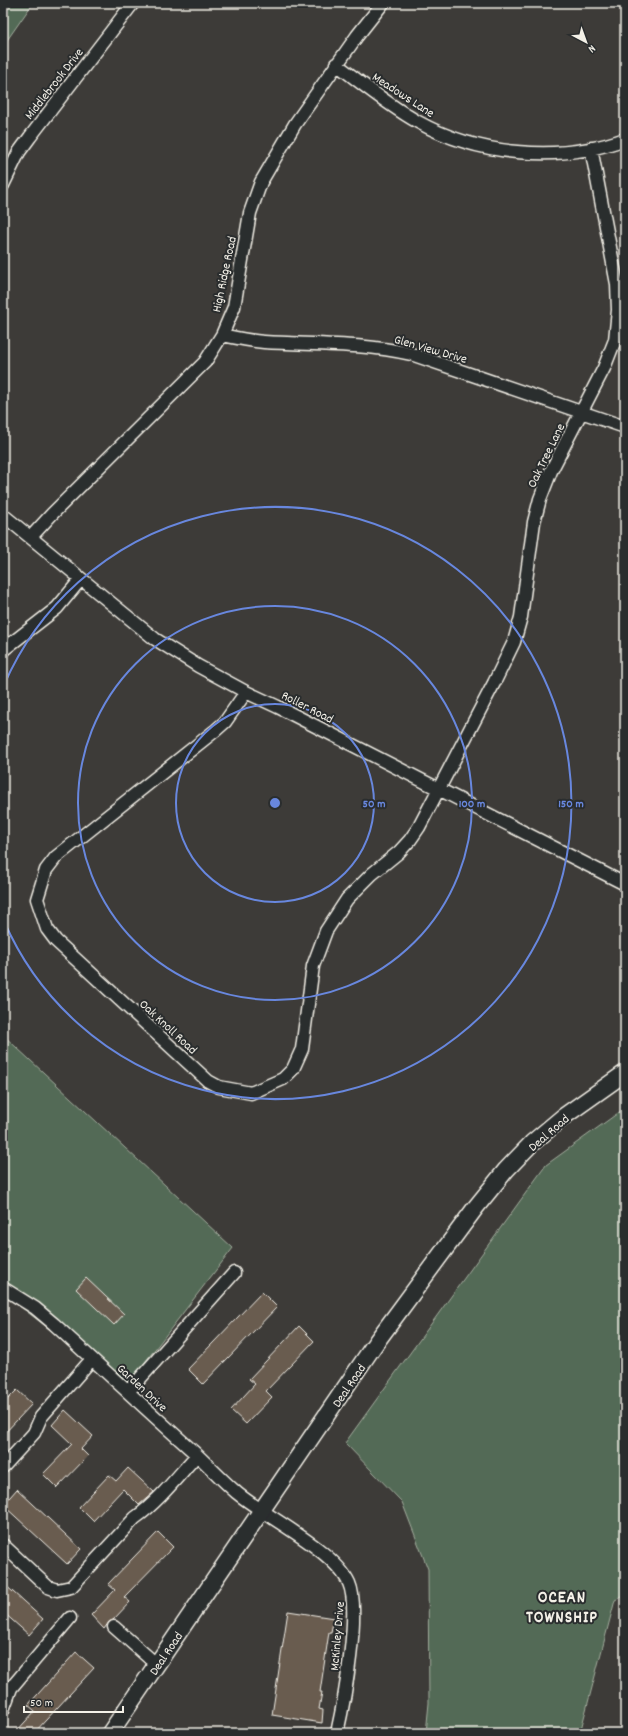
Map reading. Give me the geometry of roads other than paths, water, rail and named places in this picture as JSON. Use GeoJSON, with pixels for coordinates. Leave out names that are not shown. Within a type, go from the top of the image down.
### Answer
{"type":"FeatureCollection","features":[{"type":"Feature","properties":{"kind":"street","name":"Middlebrook Drive"},"geometry":{"type":"LineString","coordinates":[[3,185],[19,152],[133,3]]}},
{"type":"Feature","properties":{"kind":"street","name":"High Ridge Road"},"geometry":{"type":"LineString","coordinates":[[31,537],[52,514],[201,368],[222,335],[234,307],[254,197],[278,151],[336,64],[384,3]]}},
{"type":"Feature","properties":{"kind":"street","name":"Meadows Lane"},"geometry":{"type":"LineString","coordinates":[[336,64],[406,115],[434,130],[479,146],[525,152],[559,152],[590,148],[625,139]]}},
{"type":"Feature","properties":{"kind":"street","name":"Oak Tree Lane"},"geometry":{"type":"LineString","coordinates":[[439,790],[514,642],[521,617],[534,522],[540,499],[550,471],[604,368],[615,340],[618,310],[618,284],[590,148]]}},
{"type":"Feature","properties":{"kind":"street","name":"Glen View Drive"},"geometry":{"type":"LineString","coordinates":[[222,335],[263,342],[358,345],[411,354],[625,427]]}},
{"type":"Feature","properties":{"kind":"street","name":"Roller Road"},"geometry":{"type":"LineString","coordinates":[[3,514],[155,638],[198,666],[246,692],[625,884]]}},
{"type":"Feature","properties":{"kind":"street"},"geometry":{"type":"LineString","coordinates":[[3,650],[57,608],[81,579]]}},
{"type":"Feature","properties":{"kind":"street","name":"Oak Knoll Road"},"geometry":{"type":"LineString","coordinates":[[246,692],[225,722],[216,730],[56,857],[46,870],[37,899],[47,929],[56,941],[208,1081],[219,1087],[251,1093],[283,1079],[293,1069],[302,1049],[313,966],[326,931],[347,899],[372,874],[399,852],[410,840],[419,827],[439,790]]}},
{"type":"Feature","properties":{"kind":"street","name":"Deal Road"},"geometry":{"type":"LineString","coordinates":[[110,1733],[377,1342],[476,1208],[506,1170],[532,1143],[563,1117],[625,1073]]}},
{"type":"Feature","properties":{"kind":"street"},"geometry":{"type":"LineString","coordinates":[[128,1392],[234,1272]]}},
{"type":"Feature","properties":{"kind":"street","name":"Garden Drive"},"geometry":{"type":"LineString","coordinates":[[3,1288],[35,1308],[238,1493],[262,1510]]}},
{"type":"Feature","properties":{"kind":"street"},"geometry":{"type":"LineString","coordinates":[[3,1467],[34,1434],[41,1417],[92,1359]]}},
{"type":"Feature","properties":{"kind":"street"},"geometry":{"type":"LineString","coordinates":[[3,1545],[48,1587],[57,1590],[71,1587],[135,1518],[158,1498],[197,1455]]}},
{"type":"Feature","properties":{"kind":"street","name":"McKinley Drive"},"geometry":{"type":"LineString","coordinates":[[262,1510],[312,1545],[342,1572],[349,1583],[353,1596],[354,1611],[350,1656],[337,1733]]}},
{"type":"Feature","properties":{"kind":"street"},"geometry":{"type":"LineString","coordinates":[[3,1710],[11,1688],[70,1618]]}},
{"type":"Feature","properties":{"kind":"street"},"geometry":{"type":"LineString","coordinates":[[114,1627],[157,1665]]}},
{"type":"Feature","properties":{"kind":"district","name":"OCEAN TOWNSHIP"},"geometry":{"type":"Point","coordinates":[562,1606]}}]}
